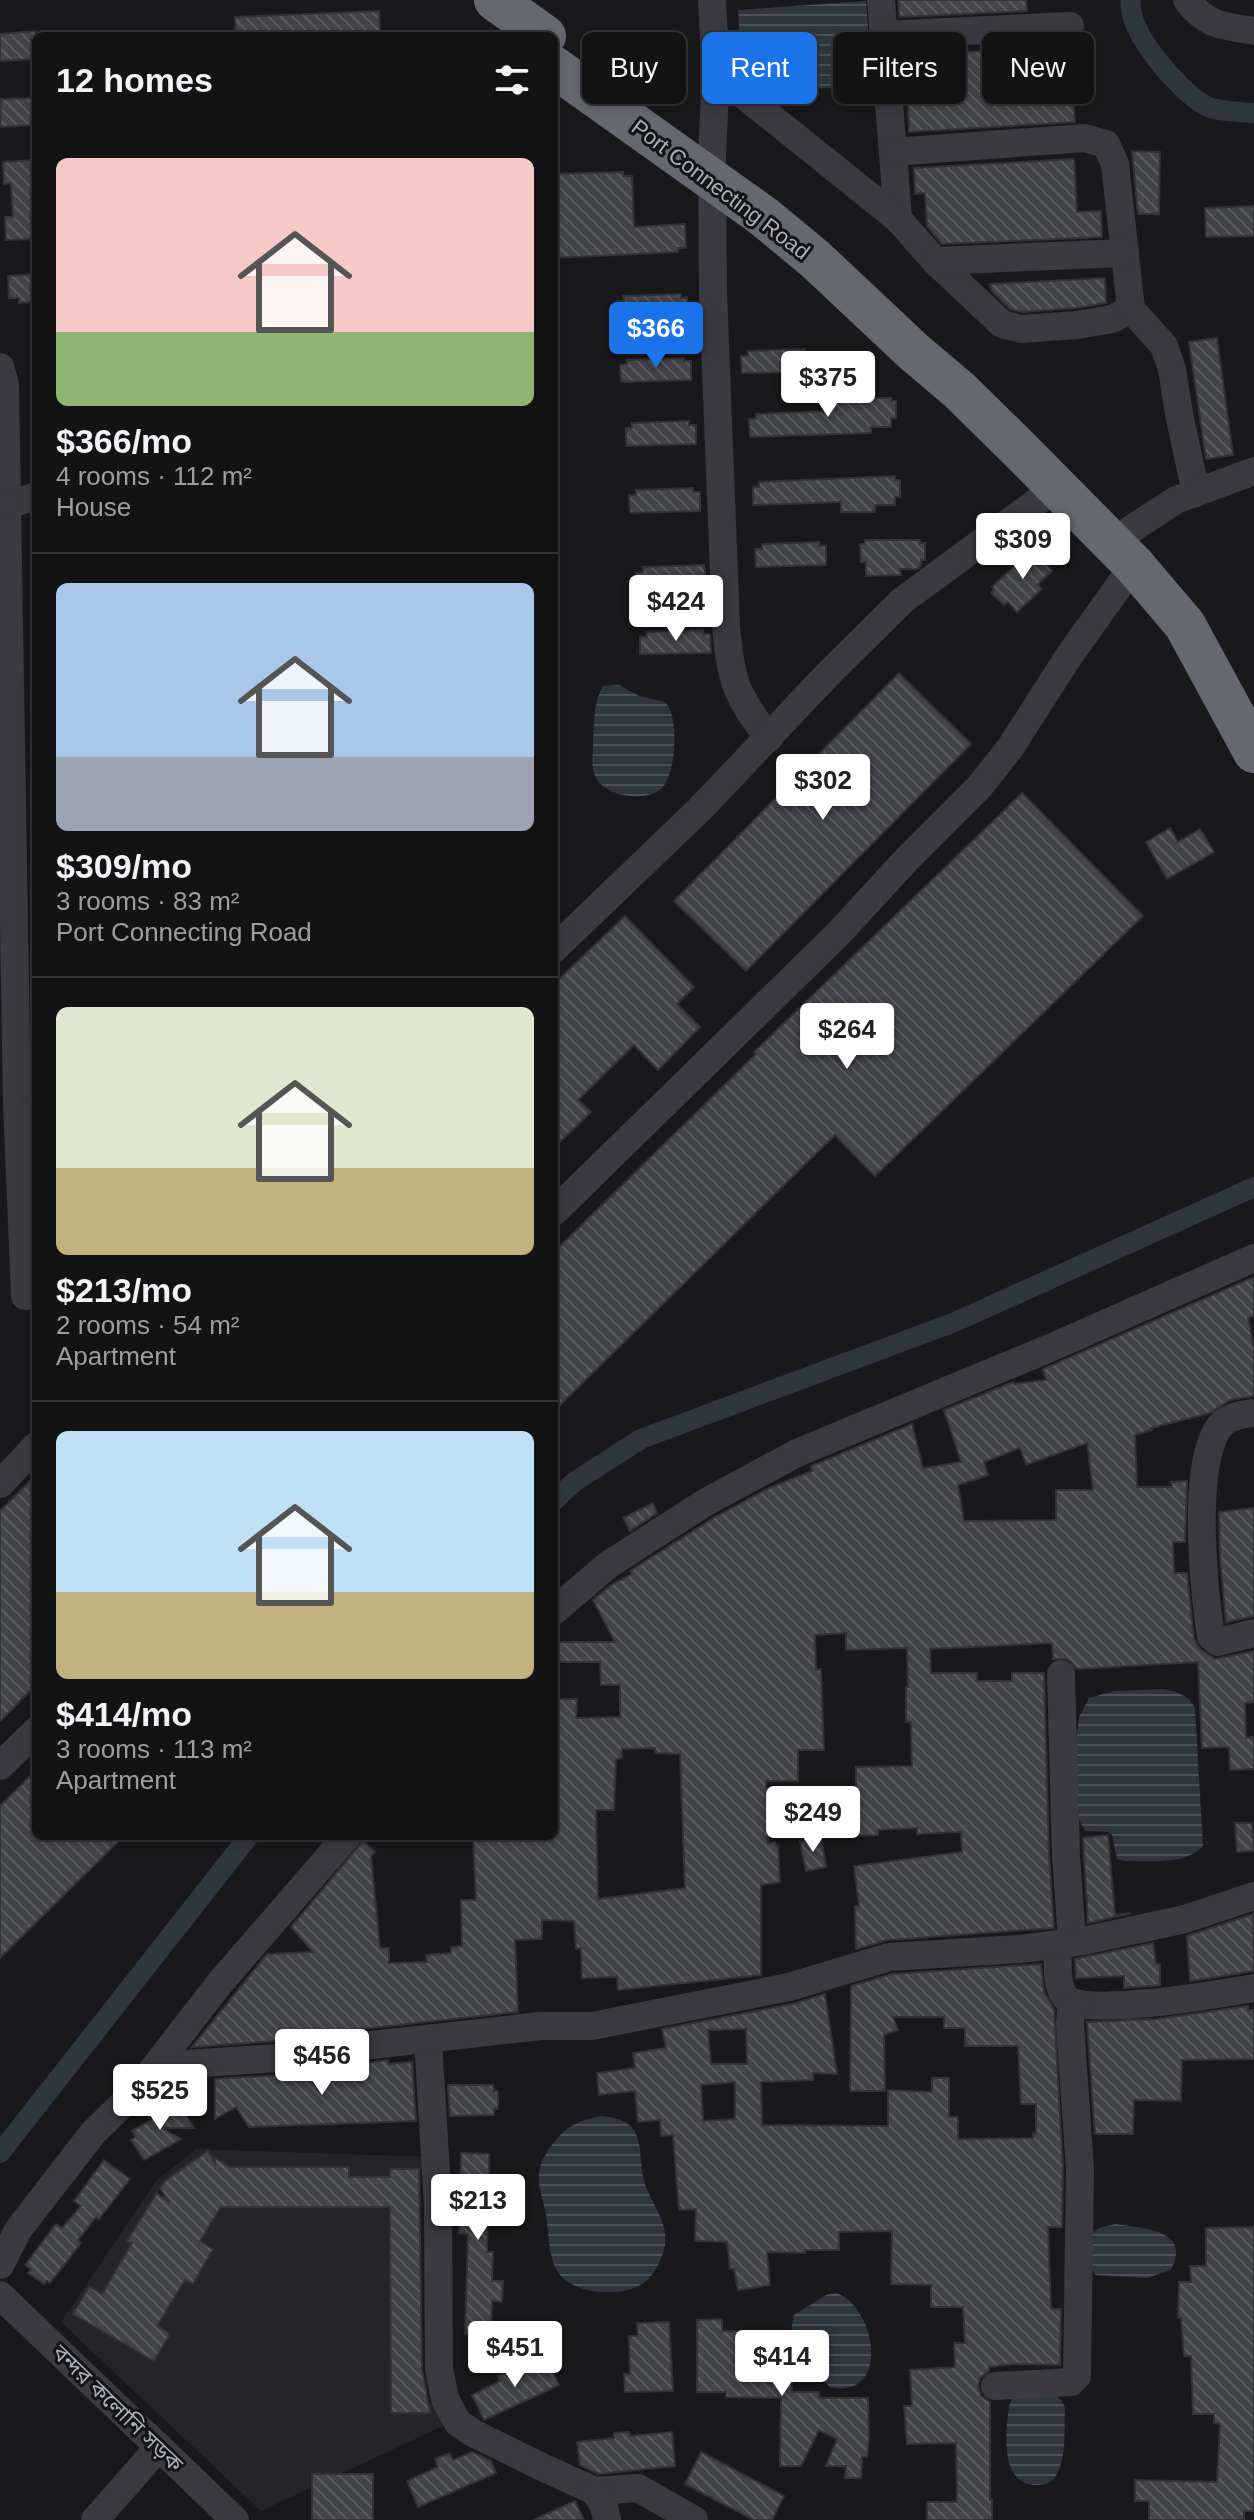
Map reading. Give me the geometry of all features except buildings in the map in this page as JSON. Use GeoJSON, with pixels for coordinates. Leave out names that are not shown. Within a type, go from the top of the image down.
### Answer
{"type":"FeatureCollection","features":[{"type":"Feature","properties":{"kind":"highway"},"geometry":{"type":"LineString","coordinates":[[462,0],[506,32]]}},
{"type":"Feature","properties":{"kind":"highway"},"geometry":{"type":"LineString","coordinates":[[495,0],[539,32]]}},
{"type":"Feature","properties":{"kind":"highway","name":"Port Connecting Road"},"geometry":{"type":"LineString","coordinates":[[558,45],[712,167],[959,390],[1057,487],[1132,548],[1171,574],[1226,649],[1254,704]]}},
{"type":"Feature","properties":{"kind":"highway","name":"Port Connecting Road"},"geometry":{"type":"LineString","coordinates":[[558,70],[770,200],[904,316],[1132,548],[1185,625],[1254,752]]}},
{"type":"Feature","properties":{"kind":"street"},"geometry":{"type":"LineString","coordinates":[[712,0],[714,32]]}},
{"type":"Feature","properties":{"kind":"street"},"geometry":{"type":"LineString","coordinates":[[881,0],[884,32]]}},
{"type":"Feature","properties":{"kind":"street"},"geometry":{"type":"LineString","coordinates":[[1187,0],[1199,16],[1224,27],[1254,31]]}},
{"type":"Feature","properties":{"kind":"street"},"geometry":{"type":"LineString","coordinates":[[946,32],[1070,26]]}},
{"type":"Feature","properties":{"kind":"street"},"geometry":{"type":"LineString","coordinates":[[715,104],[712,167],[715,349],[729,661],[737,691],[769,738]]}},
{"type":"Feature","properties":{"kind":"street"},"geometry":{"type":"LineString","coordinates":[[755,104],[898,219],[935,261],[1002,324],[1021,329],[1101,321],[1131,309]]}},
{"type":"Feature","properties":{"kind":"street"},"geometry":{"type":"LineString","coordinates":[[889,104],[898,219]]}},
{"type":"Feature","properties":{"kind":"street"},"geometry":{"type":"LineString","coordinates":[[893,152],[1084,138],[1106,144],[1115,164],[1131,309],[1164,346],[1196,493]]}},
{"type":"Feature","properties":{"kind":"street"},"geometry":{"type":"LineString","coordinates":[[935,261],[1125,253]]}},
{"type":"Feature","properties":{"kind":"street"},"geometry":{"type":"LineString","coordinates":[[0,367],[5,384],[16,813],[20,1296]]}},
{"type":"Feature","properties":{"kind":"street"},"geometry":{"type":"LineString","coordinates":[[558,1208],[838,934],[980,786],[1010,748],[1069,656],[1132,548],[1176,500],[1254,471]]}},
{"type":"Feature","properties":{"kind":"street"},"geometry":{"type":"LineString","coordinates":[[558,945],[700,809],[903,600],[1057,487]]}},
{"type":"Feature","properties":{"kind":"street"},"geometry":{"type":"LineString","coordinates":[[8,505],[32,497]]}},
{"type":"Feature","properties":{"kind":"street"},"geometry":{"type":"LineString","coordinates":[[558,1608],[617,1559],[706,1502],[797,1453],[1050,1348],[1254,1258]]}},
{"type":"Feature","properties":{"kind":"street"},"geometry":{"type":"LineString","coordinates":[[1254,1413],[1224,1422],[1214,1438],[1203,1483],[1201,1513],[1211,1636],[1218,1642],[1254,1633]]}},
{"type":"Feature","properties":{"kind":"street"},"geometry":{"type":"LineString","coordinates":[[0,1484],[32,1450]]}},
{"type":"Feature","properties":{"kind":"street"},"geometry":{"type":"LineString","coordinates":[[1061,1674],[1066,1855],[1065,1943],[1060,1983],[1065,1997],[1077,2005],[1174,2000],[1254,1988]]}},
{"type":"Feature","properties":{"kind":"street"},"geometry":{"type":"LineString","coordinates":[[0,1766],[32,1735]]}},
{"type":"Feature","properties":{"kind":"street"},"geometry":{"type":"LineString","coordinates":[[0,2265],[18,2230],[93,2133],[156,2066],[219,1984],[344,1840]]}},
{"type":"Feature","properties":{"kind":"street"},"geometry":{"type":"LineString","coordinates":[[156,2066],[292,2057],[541,2026],[592,2026],[789,1987],[889,1957],[1065,1943],[1185,1919],[1254,1896]]}},
{"type":"Feature","properties":{"kind":"street"},"geometry":{"type":"LineString","coordinates":[[995,2386],[1071,2382],[1077,2376],[1080,2169],[1070,2024],[1071,2011],[1077,2005]]}},
{"type":"Feature","properties":{"kind":"street"},"geometry":{"type":"LineString","coordinates":[[428,2040],[438,2205],[439,2369],[445,2399],[458,2423],[595,2491],[638,2488],[694,2520]]}},
{"type":"Feature","properties":{"kind":"street","name":"বন্দর কলোনি সড়ক"},"geometry":{"type":"LineString","coordinates":[[0,2295],[235,2520]]}},
{"type":"Feature","properties":{"kind":"street"},"geometry":{"type":"LineString","coordinates":[[95,2520],[159,2447]]}},
{"type":"Feature","properties":{"kind":"street"},"geometry":{"type":"LineString","coordinates":[[595,2491],[607,2520]]}},
{"type":"Feature","properties":{"kind":"shaded area"},"geometry":{"type":"Polygon","coordinates":[[[866,1],[868,32],[833,32],[833,88],[817,89],[817,32],[739,32],[738,10],[866,1]]]}},
{"type":"Feature","properties":{"kind":"shaded area"},"geometry":{"type":"Polygon","coordinates":[[[619,685],[639,696],[665,702],[673,720],[674,746],[670,772],[661,789],[645,796],[615,793],[599,783],[594,772],[594,722],[600,691],[604,686],[619,685]]]}},
{"type":"Feature","properties":{"kind":"shaded area"},"geometry":{"type":"Polygon","coordinates":[[[1162,1689],[1182,1694],[1195,1708],[1203,1846],[1177,1859],[1125,1861],[1117,1859],[1112,1835],[1085,1831],[1077,1816],[1076,1745],[1079,1717],[1089,1698],[1114,1691],[1162,1689]]]}},
{"type":"Feature","properties":{"kind":"shaded area"},"geometry":{"type":"Polygon","coordinates":[[[602,2116],[624,2122],[636,2133],[644,2181],[665,2235],[662,2255],[649,2279],[637,2287],[616,2292],[582,2288],[559,2274],[551,2252],[539,2181],[545,2156],[563,2132],[580,2122],[602,2116]]]}},
{"type":"Feature","properties":{"kind":"shaded area"},"geometry":{"type":"Polygon","coordinates":[[[196,2149],[433,2157],[434,2317],[443,2426],[261,2511],[61,2322],[157,2180],[196,2149]],[[206,2153],[165,2181],[152,2201],[204,2234],[223,2204],[390,2202],[392,2413],[430,2413],[429,2169],[391,2169],[390,2195],[349,2177],[349,2167],[241,2167],[225,2189],[225,2164],[206,2153]],[[145,2210],[127,2240],[132,2243],[102,2294],[89,2287],[73,2314],[154,2361],[170,2334],[157,2326],[185,2280],[193,2284],[213,2249],[145,2210]]]}},
{"type":"Feature","properties":{"kind":"shaded area"},"geometry":{"type":"Polygon","coordinates":[[[1116,2224],[1151,2230],[1170,2239],[1176,2256],[1171,2270],[1147,2278],[1095,2275],[1089,2264],[1093,2233],[1099,2228],[1116,2224]]]}},
{"type":"Feature","properties":{"kind":"shaded area"},"geometry":{"type":"Polygon","coordinates":[[[836,2293],[850,2301],[861,2315],[871,2350],[870,2366],[863,2380],[850,2387],[830,2387],[805,2364],[792,2339],[794,2315],[826,2295],[836,2293]]]}},
{"type":"Feature","properties":{"kind":"shaded area"},"geometry":{"type":"Polygon","coordinates":[[[1055,2395],[1065,2408],[1060,2468],[1054,2479],[1046,2484],[1023,2482],[1015,2475],[1007,2454],[1009,2406],[1012,2399],[1055,2395]]]}},
{"type":"Feature","properties":{"kind":"waterway"},"geometry":{"type":"LineString","coordinates":[[1131,0],[1132,13],[1145,43],[1181,86],[1209,107],[1254,113]]}},
{"type":"Feature","properties":{"kind":"waterway"},"geometry":{"type":"LineString","coordinates":[[558,1497],[574,1482],[641,1439],[955,1322],[1254,1187]]}},
{"type":"Feature","properties":{"kind":"waterway"},"geometry":{"type":"LineString","coordinates":[[0,2153],[246,1840]]}}]}
